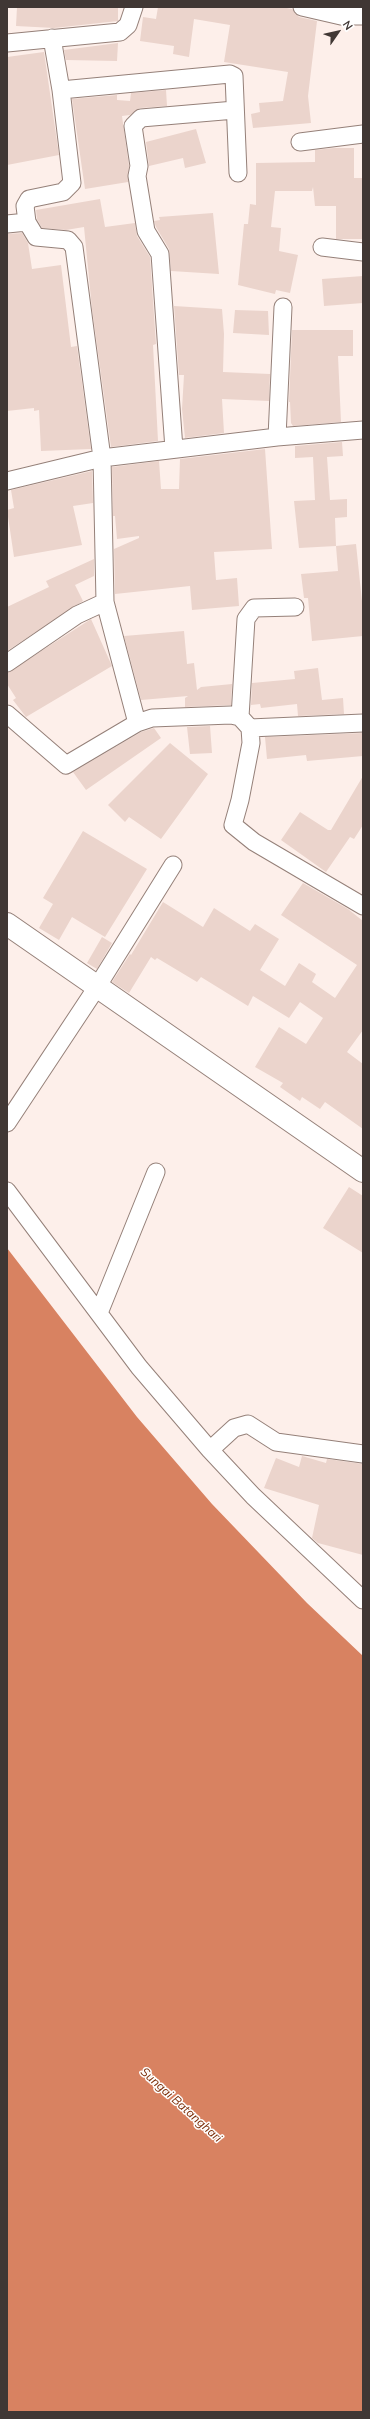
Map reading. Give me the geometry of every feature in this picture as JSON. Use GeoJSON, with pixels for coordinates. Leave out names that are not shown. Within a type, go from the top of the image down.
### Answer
{"type":"FeatureCollection","features":[{"type":"Feature","properties":{"kind":"street"},"geometry":{"type":"LineString","coordinates":[[7,43],[120,32],[128,25],[134,7]]}},
{"type":"Feature","properties":{"kind":"street"},"geometry":{"type":"LineString","coordinates":[[302,7],[334,10],[341,16],[363,16]]}},
{"type":"Feature","properties":{"kind":"street"},"geometry":{"type":"LineString","coordinates":[[52,38],[61,90],[72,183],[63,192],[29,199],[25,206],[27,222],[36,237],[68,240],[73,244],[102,458],[105,602],[137,723]]}},
{"type":"Feature","properties":{"kind":"street"},"geometry":{"type":"LineString","coordinates":[[61,90],[230,74],[234,76],[238,173]]}},
{"type":"Feature","properties":{"kind":"street"},"geometry":{"type":"LineString","coordinates":[[174,449],[160,254],[146,231],[137,176],[139,166],[133,126],[141,118],[235,110]]}},
{"type":"Feature","properties":{"kind":"street"},"geometry":{"type":"LineString","coordinates":[[300,142],[363,134]]}},
{"type":"Feature","properties":{"kind":"street"},"geometry":{"type":"LineString","coordinates":[[7,224],[27,222]]}},
{"type":"Feature","properties":{"kind":"street"},"geometry":{"type":"LineString","coordinates":[[322,247],[363,252]]}},
{"type":"Feature","properties":{"kind":"street"},"geometry":{"type":"LineString","coordinates":[[277,437],[283,307]]}},
{"type":"Feature","properties":{"kind":"street"},"geometry":{"type":"LineString","coordinates":[[7,481],[102,458],[277,437],[363,430]]}},
{"type":"Feature","properties":{"kind":"street"},"geometry":{"type":"LineString","coordinates":[[7,663],[77,615],[105,602]]}},
{"type":"Feature","properties":{"kind":"street"},"geometry":{"type":"LineString","coordinates":[[295,606],[254,608],[246,619],[245,723],[250,743],[246,771],[233,825],[254,842],[363,906]]}},
{"type":"Feature","properties":{"kind":"street"},"geometry":{"type":"LineString","coordinates":[[7,714],[66,765],[137,723],[152,718],[231,715],[245,723],[363,723]]}},
{"type":"Feature","properties":{"kind":"street"},"geometry":{"type":"LineString","coordinates":[[7,1123],[97,987],[173,865]]}},
{"type":"Feature","properties":{"kind":"street"},"geometry":{"type":"LineString","coordinates":[[7,924],[363,1171]]}},
{"type":"Feature","properties":{"kind":"street"},"geometry":{"type":"LineString","coordinates":[[100,1313],[156,1172]]}},
{"type":"Feature","properties":{"kind":"street"},"geometry":{"type":"LineString","coordinates":[[7,1191],[100,1313],[139,1367],[210,1450],[253,1496],[363,1600]]}},
{"type":"Feature","properties":{"kind":"street"},"geometry":{"type":"LineString","coordinates":[[210,1450],[234,1428],[248,1424],[276,1442],[363,1454]]}},
{"type":"Feature","properties":{"kind":"water","name":"Sungai Batanghari"},"geometry":{"type":"Polygon","coordinates":[[[7,1248],[137,1417],[212,1504],[307,1603],[363,1656],[363,2412],[7,2412],[7,1248]]]}},
{"type":"Feature","properties":{"kind":"building"},"geometry":{"type":"Polygon","coordinates":[[[17,7],[118,7],[118,21],[54,28],[16,26],[17,7]]]}},
{"type":"Feature","properties":{"kind":"building"},"geometry":{"type":"Polygon","coordinates":[[[158,7],[281,7],[292,9],[299,17],[317,21],[308,96],[311,123],[253,128],[251,114],[260,112],[259,103],[283,101],[288,72],[224,62],[230,25],[194,19],[189,57],[173,54],[174,46],[140,41],[143,17],[156,19],[158,7]]]}},
{"type":"Feature","properties":{"kind":"building"},"geometry":{"type":"Polygon","coordinates":[[[118,43],[117,61],[66,60],[64,50],[118,43]]]}},
{"type":"Feature","properties":{"kind":"building"},"geometry":{"type":"Polygon","coordinates":[[[44,52],[59,155],[7,165],[7,57],[44,52]]]}},
{"type":"Feature","properties":{"kind":"building"},"geometry":{"type":"Polygon","coordinates":[[[166,90],[167,106],[140,108],[130,115],[122,116],[129,166],[128,182],[85,189],[72,99],[117,95],[117,100],[130,101],[131,93],[166,90]]]}},
{"type":"Feature","properties":{"kind":"building"},"geometry":{"type":"Polygon","coordinates":[[[196,129],[206,163],[185,168],[183,158],[149,166],[146,142],[196,129]]]}},
{"type":"Feature","properties":{"kind":"building"},"geometry":{"type":"Polygon","coordinates":[[[354,148],[354,178],[363,178],[363,239],[336,239],[336,206],[315,206],[313,187],[312,191],[275,191],[271,227],[281,228],[279,251],[298,255],[290,293],[276,290],[275,294],[238,285],[244,224],[248,224],[250,204],[256,205],[256,163],[315,162],[315,150],[354,148]]]}},
{"type":"Feature","properties":{"kind":"building"},"geometry":{"type":"Polygon","coordinates":[[[100,199],[105,227],[135,223],[137,236],[150,257],[156,344],[153,345],[158,441],[111,447],[92,309],[84,227],[66,230],[42,228],[37,219],[36,210],[100,199]]]}},
{"type":"Feature","properties":{"kind":"building"},"geometry":{"type":"Polygon","coordinates":[[[213,213],[219,274],[171,271],[169,249],[154,221],[160,220],[159,217],[213,213]]]}},
{"type":"Feature","properties":{"kind":"building"},"geometry":{"type":"Polygon","coordinates":[[[22,233],[28,243],[32,269],[61,265],[71,347],[77,346],[91,449],[41,451],[39,410],[34,411],[34,408],[7,411],[7,234],[22,233]]]}},
{"type":"Feature","properties":{"kind":"building"},"geometry":{"type":"Polygon","coordinates":[[[363,276],[363,303],[324,306],[322,279],[363,276]]]}},
{"type":"Feature","properties":{"kind":"building"},"geometry":{"type":"Polygon","coordinates":[[[174,306],[222,309],[224,334],[223,372],[270,374],[269,401],[222,399],[224,433],[185,438],[182,409],[184,375],[179,375],[174,306]]]}},
{"type":"Feature","properties":{"kind":"building"},"geometry":{"type":"Polygon","coordinates":[[[235,310],[268,311],[269,335],[233,333],[235,310]]]}},
{"type":"Feature","properties":{"kind":"building"},"geometry":{"type":"Polygon","coordinates":[[[292,330],[353,330],[353,356],[338,356],[341,422],[293,426],[291,423],[289,402],[292,330]]]}},
{"type":"Feature","properties":{"kind":"building"},"geometry":{"type":"Polygon","coordinates":[[[342,442],[343,456],[327,457],[330,500],[347,499],[347,517],[335,518],[336,546],[299,548],[294,501],[315,500],[313,457],[295,458],[295,446],[342,442]]]}},
{"type":"Feature","properties":{"kind":"building"},"geometry":{"type":"Polygon","coordinates":[[[265,449],[272,549],[214,552],[216,580],[237,578],[239,606],[192,610],[190,586],[115,594],[114,549],[139,538],[139,536],[117,539],[115,516],[113,516],[112,467],[159,461],[161,489],[179,489],[180,459],[265,449]]]}},
{"type":"Feature","properties":{"kind":"building"},"geometry":{"type":"Polygon","coordinates":[[[92,471],[93,503],[73,506],[82,545],[14,557],[7,510],[14,508],[11,490],[92,471]]]}},
{"type":"Feature","properties":{"kind":"building"},"geometry":{"type":"Polygon","coordinates":[[[356,544],[363,611],[363,636],[312,641],[308,598],[304,598],[301,574],[338,571],[336,546],[356,544]]]}},
{"type":"Feature","properties":{"kind":"building"},"geometry":{"type":"Polygon","coordinates":[[[94,559],[94,576],[75,585],[83,601],[7,651],[7,607],[49,587],[46,581],[94,559]]]}},
{"type":"Feature","properties":{"kind":"building"},"geometry":{"type":"Polygon","coordinates":[[[91,619],[112,666],[26,717],[13,700],[16,698],[7,684],[7,673],[91,619]]]}},
{"type":"Feature","properties":{"kind":"building"},"geometry":{"type":"Polygon","coordinates":[[[184,631],[187,664],[194,663],[197,690],[201,687],[232,684],[231,705],[185,707],[185,698],[188,696],[141,700],[124,636],[184,631]]]}},
{"type":"Feature","properties":{"kind":"building"},"geometry":{"type":"Polygon","coordinates":[[[318,668],[322,700],[343,698],[344,714],[298,716],[297,704],[261,708],[260,704],[251,705],[252,683],[295,679],[294,671],[318,668]]]}},
{"type":"Feature","properties":{"kind":"building"},"geometry":{"type":"Polygon","coordinates":[[[210,726],[212,753],[190,754],[187,727],[210,726]]]}},
{"type":"Feature","properties":{"kind":"building"},"geometry":{"type":"Polygon","coordinates":[[[154,728],[161,738],[86,790],[73,772],[141,732],[154,728]]]}},
{"type":"Feature","properties":{"kind":"building"},"geometry":{"type":"Polygon","coordinates":[[[363,733],[363,756],[307,761],[306,755],[267,759],[265,737],[363,733]]]}},
{"type":"Feature","properties":{"kind":"building"},"geometry":{"type":"Polygon","coordinates":[[[170,743],[208,774],[161,839],[129,817],[125,822],[108,805],[170,743]]]}},
{"type":"Feature","properties":{"kind":"building"},"geometry":{"type":"Polygon","coordinates":[[[363,776],[363,825],[354,839],[350,837],[326,872],[281,840],[300,812],[328,830],[331,830],[363,776]]]}},
{"type":"Feature","properties":{"kind":"building"},"geometry":{"type":"Polygon","coordinates":[[[83,831],[147,869],[105,937],[72,917],[59,940],[39,928],[53,904],[43,898],[83,831]]]}},
{"type":"Feature","properties":{"kind":"building"},"geometry":{"type":"Polygon","coordinates":[[[303,883],[348,909],[363,921],[363,1030],[347,1052],[363,1064],[363,1129],[325,1102],[320,1109],[302,1097],[300,1101],[280,1087],[283,1083],[255,1067],[279,1027],[306,1044],[323,1018],[300,1002],[289,1018],[253,996],[248,1006],[201,977],[197,982],[157,958],[155,960],[151,957],[129,993],[112,982],[130,954],[131,955],[163,902],[203,927],[214,908],[250,931],[255,924],[279,939],[260,970],[285,986],[299,963],[316,974],[312,982],[335,998],[357,965],[281,915],[303,883]]]}},
{"type":"Feature","properties":{"kind":"building"},"geometry":{"type":"Polygon","coordinates":[[[102,937],[112,943],[97,969],[87,963],[102,937]]]}},
{"type":"Feature","properties":{"kind":"building"},"geometry":{"type":"Polygon","coordinates":[[[349,1187],[363,1196],[363,1253],[323,1228],[349,1187]]]}},
{"type":"Feature","properties":{"kind":"building"},"geometry":{"type":"Polygon","coordinates":[[[302,1456],[326,1463],[327,1459],[363,1464],[363,1555],[318,1543],[312,1538],[319,1505],[264,1488],[276,1458],[299,1467],[302,1456]]]}}]}
